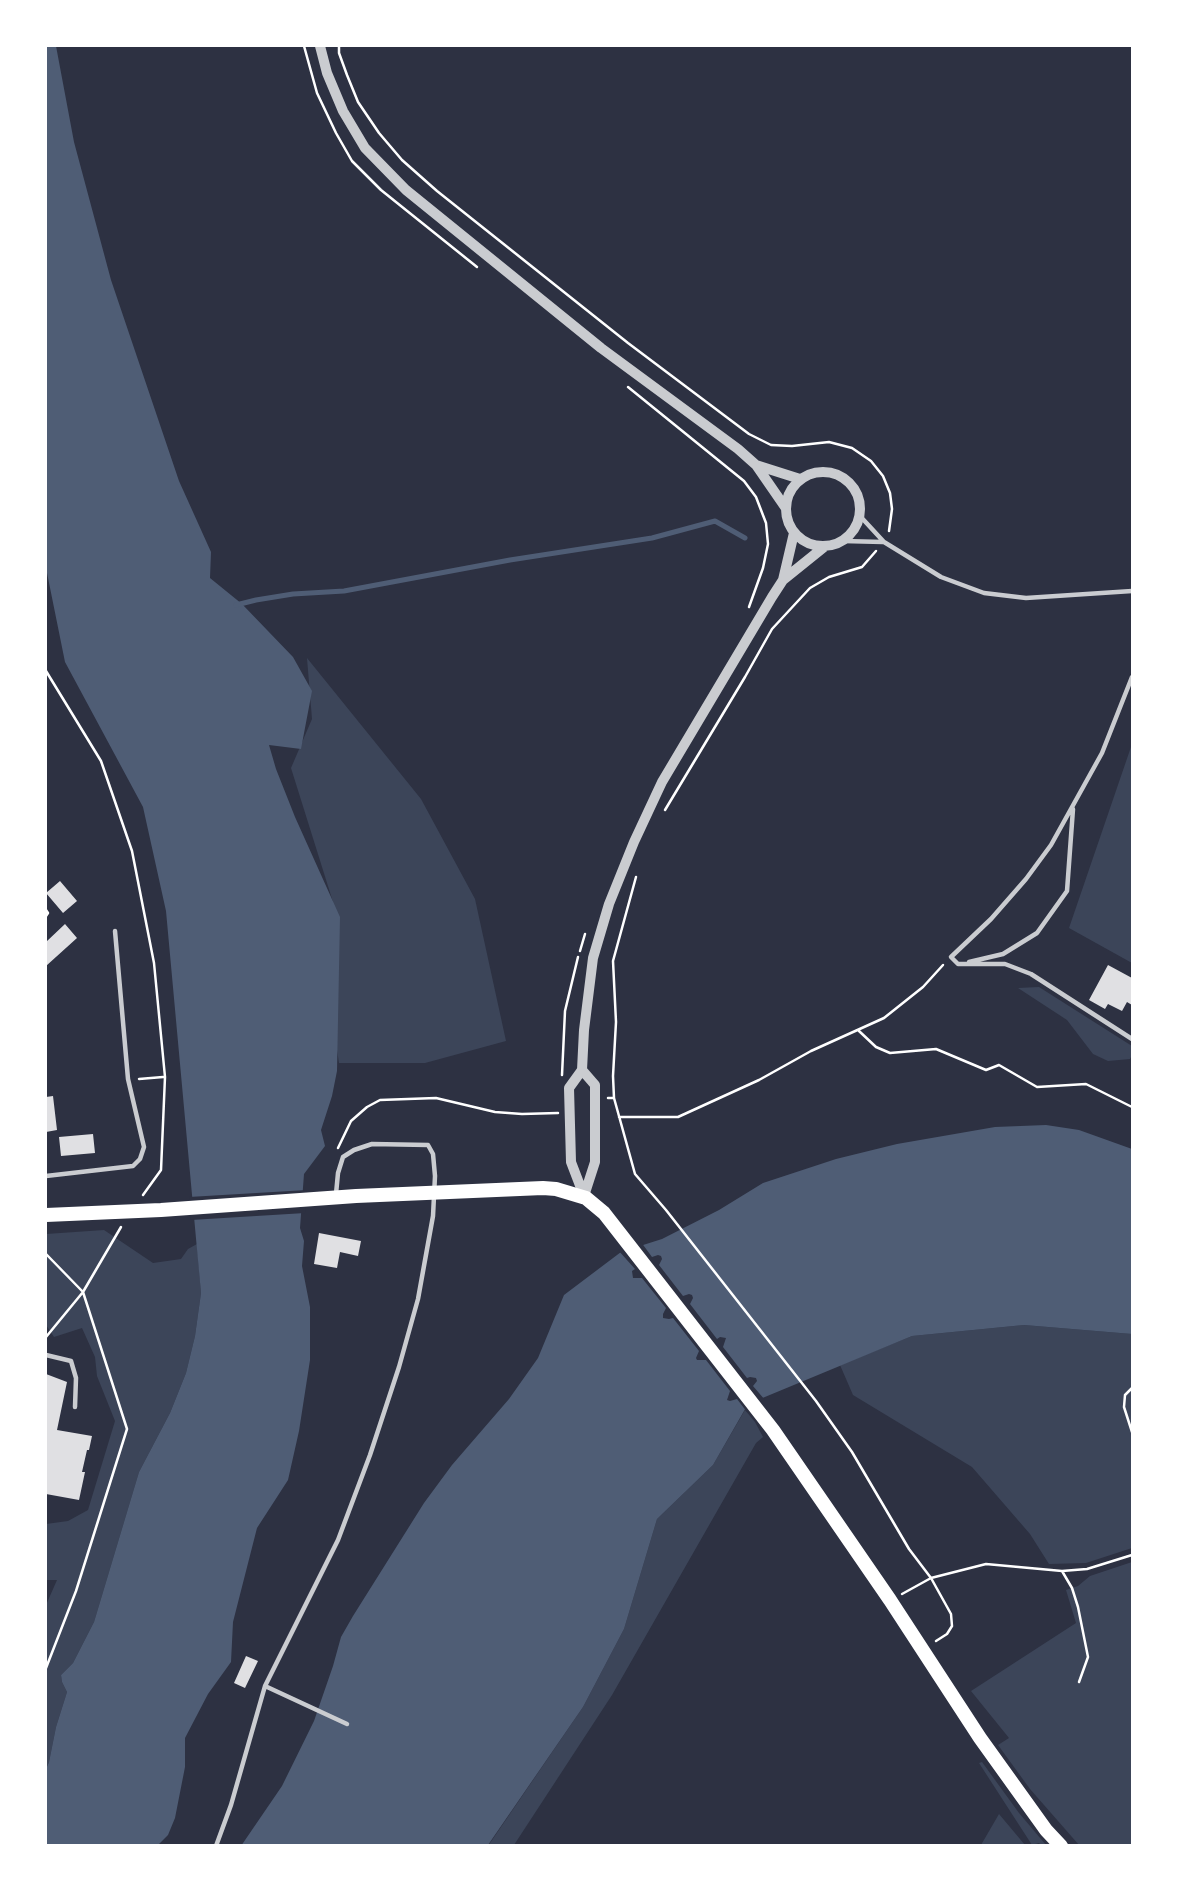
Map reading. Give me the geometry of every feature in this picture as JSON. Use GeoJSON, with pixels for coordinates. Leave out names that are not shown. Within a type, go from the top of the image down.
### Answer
{"type":"FeatureCollection","features":[{"type":"Feature","properties":{"kind":"main road"},"geometry":{"type":"LineString","coordinates":[[46,1215],[356,1196],[543,1188],[584,1196],[610,1222],[773,1430],[890,1600],[980,1738],[1046,1830],[1061,1846]]}},
{"type":"Feature","properties":{"kind":"street"},"geometry":{"type":"LineString","coordinates":[[320,46],[342,111],[365,149],[406,190],[601,348],[738,449],[756,465],[785,507]]}},
{"type":"Feature","properties":{"kind":"street"},"geometry":{"type":"LineString","coordinates":[[756,465],[800,479]]}},
{"type":"Feature","properties":{"kind":"street"},"geometry":{"type":"LineString","coordinates":[[783,580],[824,547],[843,541],[856,526],[860,516],[857,494],[851,484],[832,472],[821,471],[800,479],[792,486],[785,507],[787,521],[794,533],[802,541],[824,547]]}},
{"type":"Feature","properties":{"kind":"street"},"geometry":{"type":"LineString","coordinates":[[584,1196],[570,1162],[569,1088],[582,1070],[593,958],[609,904],[662,782],[783,580],[794,533]]}},
{"type":"Feature","properties":{"kind":"street"},"geometry":{"type":"LineString","coordinates":[[582,1070],[595,1085],[594,1162],[584,1196]]}},
{"type":"Feature","properties":{"kind":"lane"},"geometry":{"type":"LineString","coordinates":[[860,516],[884,542],[941,577],[984,593],[1026,598],[1132,591]]}},
{"type":"Feature","properties":{"kind":"lane"},"geometry":{"type":"LineString","coordinates":[[843,541],[884,542]]}},
{"type":"Feature","properties":{"kind":"lane"},"geometry":{"type":"LineString","coordinates":[[1132,677],[1102,753],[1051,845],[991,919],[951,957],[958,964],[1005,964],[1031,974],[1132,1039]]}},
{"type":"Feature","properties":{"kind":"lane"},"geometry":{"type":"LineString","coordinates":[[958,964],[1003,954],[1037,933],[1067,891],[1073,808]]}},
{"type":"Feature","properties":{"kind":"lane"},"geometry":{"type":"LineString","coordinates":[[46,1176],[133,1167],[140,1159],[144,1147],[128,1079],[115,931]]}},
{"type":"Feature","properties":{"kind":"lane"},"geometry":{"type":"LineString","coordinates":[[216,1846],[231,1805],[265,1686],[338,1540],[399,1367],[418,1299],[433,1216],[433,1154],[428,1145],[372,1144],[354,1150],[343,1157],[336,1185],[337,1198]]}},
{"type":"Feature","properties":{"kind":"lane"},"geometry":{"type":"LineString","coordinates":[[46,1355],[71,1361],[76,1378],[75,1407]]}},
{"type":"Feature","properties":{"kind":"lane"},"geometry":{"type":"LineString","coordinates":[[265,1686],[347,1724]]}},
{"type":"Feature","properties":{"kind":"path"},"geometry":{"type":"LineString","coordinates":[[303,46],[317,93],[352,161],[381,190],[484,272]]}},
{"type":"Feature","properties":{"kind":"path"},"geometry":{"type":"LineString","coordinates":[[339,46],[358,102],[402,160],[628,343],[749,434],[771,444],[792,446],[829,442],[852,448],[871,461],[883,476],[890,493],[892,509],[891,526],[884,542],[862,567],[830,577],[810,588],[772,629],[665,810]]}},
{"type":"Feature","properties":{"kind":"path"},"geometry":{"type":"LineString","coordinates":[[620,380],[744,481],[756,497],[766,523],[768,544],[763,568],[744,615]]}},
{"type":"Feature","properties":{"kind":"path"},"geometry":{"type":"LineString","coordinates":[[46,671],[101,761],[131,851],[153,963],[165,1077],[161,1170],[130,1211],[83,1292],[46,1337]]}},
{"type":"Feature","properties":{"kind":"path"},"geometry":{"type":"LineString","coordinates":[[638,867],[612,961],[616,1021],[614,1098],[635,1174],[816,1401],[852,1452],[951,1614],[952,1626],[947,1634],[931,1644]]}},
{"type":"Feature","properties":{"kind":"path"},"geometry":{"type":"LineString","coordinates":[[46,910],[46,916]]}},
{"type":"Feature","properties":{"kind":"path"},"geometry":{"type":"LineString","coordinates":[[562,1076],[565,1011],[586,929]]}},
{"type":"Feature","properties":{"kind":"path"},"geometry":{"type":"LineString","coordinates":[[619,1117],[678,1117],[760,1080],[811,1051],[884,1018],[923,987],[951,957]]}},
{"type":"Feature","properties":{"kind":"path"},"geometry":{"type":"LineString","coordinates":[[859,1031],[876,1047],[890,1053],[936,1049],[986,1070],[999,1065],[1037,1087],[1086,1084],[1132,1108]]}},
{"type":"Feature","properties":{"kind":"path"},"geometry":{"type":"LineString","coordinates":[[128,1079],[165,1077]]}},
{"type":"Feature","properties":{"kind":"path"},"geometry":{"type":"LineString","coordinates":[[334,1157],[351,1121],[380,1100],[436,1098],[495,1112],[565,1112]]}},
{"type":"Feature","properties":{"kind":"path"},"geometry":{"type":"LineString","coordinates":[[603,1098],[614,1098]]}},
{"type":"Feature","properties":{"kind":"path"},"geometry":{"type":"LineString","coordinates":[[46,1254],[83,1292],[127,1429],[76,1591],[46,1668]]}},
{"type":"Feature","properties":{"kind":"path"},"geometry":{"type":"LineString","coordinates":[[1132,1388],[1125,1395],[1124,1407],[1132,1432]]}},
{"type":"Feature","properties":{"kind":"path"},"geometry":{"type":"LineString","coordinates":[[890,1600],[931,1578],[986,1564],[1062,1571],[1087,1569],[1132,1555]]}},
{"type":"Feature","properties":{"kind":"path"},"geometry":{"type":"LineString","coordinates":[[1062,1571],[1072,1588],[1078,1607],[1087,1657],[1079,1682]]}},
{"type":"Feature","properties":{"kind":"shaded area"},"geometry":{"type":"Polygon","coordinates":[[[46,46],[56,46],[74,142],[111,280],[179,481],[211,552],[210,578],[242,604],[293,657],[312,691],[301,749],[269,745],[295,817],[340,917],[337,1071],[321,1130],[325,1146],[304,1174],[300,1228],[304,1241],[302,1266],[310,1307],[310,1360],[299,1431],[288,1480],[257,1528],[233,1622],[231,1662],[208,1694],[185,1738],[185,1767],[175,1818],[168,1835],[158,1845],[46,1846],[46,1769],[67,1692],[61,1675],[73,1663],[94,1622],[139,1472],[170,1413],[186,1373],[201,1293],[166,911],[143,807],[65,662],[46,568],[46,46]]]}},
{"type":"Feature","properties":{"kind":"shaded area"},"geometry":{"type":"Polygon","coordinates":[[[307,658],[421,799],[475,899],[506,1041],[425,1063],[339,1063],[334,1031],[333,902],[291,768],[312,719],[307,658]]]}},
{"type":"Feature","properties":{"kind":"shaded area"},"geometry":{"type":"Polygon","coordinates":[[[1132,744],[1132,963],[1069,928],[1132,744]]]}},
{"type":"Feature","properties":{"kind":"shaded area"},"geometry":{"type":"Polygon","coordinates":[[[1039,987],[1132,1046],[1130,1059],[1108,1061],[1093,1054],[1067,1020],[1018,988],[1039,987]]]}},
{"type":"Feature","properties":{"kind":"shaded area"},"geometry":{"type":"Polygon","coordinates":[[[1046,1125],[1079,1130],[1132,1149],[1132,1334],[1024,1325],[912,1336],[748,1404],[713,1465],[657,1519],[624,1629],[583,1707],[488,1845],[241,1846],[282,1786],[314,1721],[341,1637],[353,1616],[424,1503],[452,1465],[509,1399],[538,1358],[564,1295],[621,1252],[662,1239],[719,1210],[763,1183],[836,1159],[897,1144],[995,1127],[1046,1125]]]}},
{"type":"Feature","properties":{"kind":"shaded area"},"geometry":{"type":"Polygon","coordinates":[[[104,1230],[153,1263],[181,1259],[188,1249],[197,1244],[201,1293],[186,1373],[170,1413],[139,1472],[94,1622],[73,1663],[61,1675],[67,1692],[46,1769],[46,1605],[57,1580],[46,1580],[46,1524],[68,1521],[88,1510],[115,1421],[97,1376],[95,1357],[82,1328],[54,1337],[46,1325],[46,1234],[104,1230]]]}},
{"type":"Feature","properties":{"kind":"shaded area"},"geometry":{"type":"Polygon","coordinates":[[[1024,1325],[1132,1334],[1132,1548],[1086,1563],[1049,1564],[1030,1534],[972,1467],[853,1395],[840,1365],[912,1336],[1024,1325]]]}},
{"type":"Feature","properties":{"kind":"shaded area"},"geometry":{"type":"Polygon","coordinates":[[[745,1410],[763,1437],[756,1443],[612,1695],[514,1845],[488,1846],[583,1707],[624,1629],[657,1519],[713,1465],[745,1410]]]}},
{"type":"Feature","properties":{"kind":"shaded area"},"geometry":{"type":"Polygon","coordinates":[[[1132,1562],[1132,1845],[1079,1845],[1030,1789],[998,1745],[1009,1738],[971,1691],[1076,1623],[1066,1590],[1078,1586],[1090,1576],[1132,1562]]]}},
{"type":"Feature","properties":{"kind":"shaded area"},"geometry":{"type":"Polygon","coordinates":[[[982,1762],[1046,1845],[1032,1845],[979,1763],[982,1762]]]}},
{"type":"Feature","properties":{"kind":"shaded area"},"geometry":{"type":"Polygon","coordinates":[[[999,1814],[1025,1845],[981,1845],[999,1814]]]}},
{"type":"Feature","properties":{"kind":"pier"},"geometry":{"type":"Polygon","coordinates":[[[307,1190],[305,1213],[191,1220],[189,1197],[307,1190]]]}},
{"type":"Feature","properties":{"kind":"pier"},"geometry":{"type":"Polygon","coordinates":[[[641,1242],[652,1257],[661,1256],[659,1265],[683,1296],[692,1295],[690,1304],[717,1339],[726,1338],[723,1347],[747,1378],[756,1378],[753,1386],[765,1400],[750,1407],[747,1412],[737,1399],[727,1400],[730,1391],[706,1360],[697,1360],[699,1351],[673,1318],[663,1318],[666,1308],[642,1278],[633,1278],[632,1271],[635,1269],[618,1250],[641,1242]]]}},
{"type":"Feature","properties":{"kind":"building"},"geometry":{"type":"Polygon","coordinates":[[[60,881],[77,901],[63,913],[46,893],[60,881]]]}},
{"type":"Feature","properties":{"kind":"building"},"geometry":{"type":"Polygon","coordinates":[[[65,924],[77,938],[46,966],[46,942],[65,924]]]}},
{"type":"Feature","properties":{"kind":"building"},"geometry":{"type":"Polygon","coordinates":[[[1108,965],[1132,978],[1132,1005],[1127,1002],[1122,1011],[1108,1004],[1105,1009],[1089,1000],[1108,965]]]}},
{"type":"Feature","properties":{"kind":"building"},"geometry":{"type":"Polygon","coordinates":[[[53,1096],[57,1130],[46,1132],[46,1097],[53,1096]]]}},
{"type":"Feature","properties":{"kind":"building"},"geometry":{"type":"Polygon","coordinates":[[[93,1134],[95,1153],[61,1156],[59,1137],[93,1134]]]}},
{"type":"Feature","properties":{"kind":"building"},"geometry":{"type":"Polygon","coordinates":[[[319,1233],[361,1241],[358,1256],[340,1252],[337,1268],[314,1264],[319,1233]]]}},
{"type":"Feature","properties":{"kind":"building"},"geometry":{"type":"Polygon","coordinates":[[[46,1374],[67,1382],[57,1430],[92,1436],[82,1472],[85,1472],[79,1500],[46,1494],[46,1374]]]}},
{"type":"Feature","properties":{"kind":"building"},"geometry":{"type":"Polygon","coordinates":[[[246,1656],[258,1661],[245,1688],[234,1683],[246,1656]]]}},
{"type":"Feature","properties":{"kind":"waterway"},"geometry":{"type":"LineString","coordinates":[[236,605],[293,594],[344,591],[510,560],[652,538],[715,521],[745,538]]}}]}
